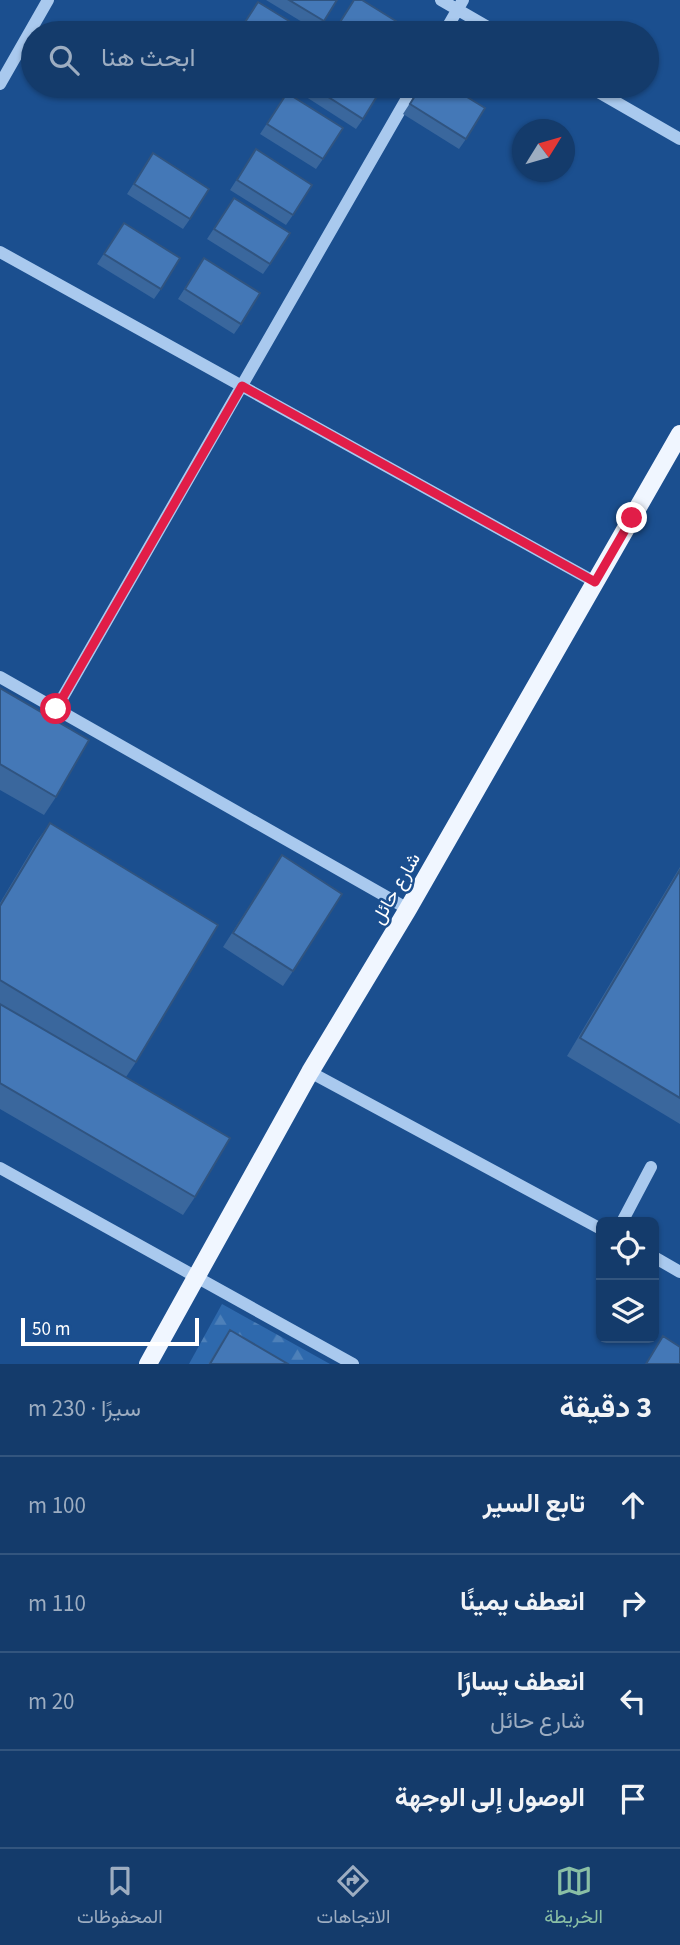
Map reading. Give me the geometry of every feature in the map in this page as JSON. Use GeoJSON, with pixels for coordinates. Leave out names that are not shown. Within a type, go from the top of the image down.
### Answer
{"type":"FeatureCollection","features":[{"type":"Feature","properties":{"kind":"main road","name":"شارع حائل"},"geometry":{"type":"LineString","coordinates":[[148,1364],[310,1072],[408,909],[680,434]]}},
{"type":"Feature","properties":{"kind":"street"},"geometry":{"type":"LineString","coordinates":[[36,21],[48,0]]}},
{"type":"Feature","properties":{"kind":"street"},"geometry":{"type":"LineString","coordinates":[[441,0],[460,5],[482,21]]}},
{"type":"Feature","properties":{"kind":"street"},"geometry":{"type":"LineString","coordinates":[[451,21],[460,5]]}},
{"type":"Feature","properties":{"kind":"street"},"geometry":{"type":"LineString","coordinates":[[0,85],[21,48]]}},
{"type":"Feature","properties":{"kind":"street"},"geometry":{"type":"LineString","coordinates":[[56,709],[407,98]]}},
{"type":"Feature","properties":{"kind":"street"},"geometry":{"type":"LineString","coordinates":[[609,98],[680,139]]}},
{"type":"Feature","properties":{"kind":"street"},"geometry":{"type":"LineString","coordinates":[[0,252],[595,582]]}},
{"type":"Feature","properties":{"kind":"street"},"geometry":{"type":"LineString","coordinates":[[0,677],[408,909]]}},
{"type":"Feature","properties":{"kind":"street"},"geometry":{"type":"LineString","coordinates":[[310,1072],[596,1226]]}},
{"type":"Feature","properties":{"kind":"street"},"geometry":{"type":"LineString","coordinates":[[625,1217],[650,1167]]}},
{"type":"Feature","properties":{"kind":"street"},"geometry":{"type":"LineString","coordinates":[[0,1168],[353,1364]]}},
{"type":"Feature","properties":{"kind":"street"},"geometry":{"type":"LineString","coordinates":[[659,1260],[680,1272]]}},
{"type":"Feature","properties":{"kind":"green space"},"geometry":{"type":"Polygon","coordinates":[[[222,1304],[330,1364],[189,1364],[222,1304]]]}},
{"type":"Feature","properties":{"kind":"building"},"geometry":{"type":"Polygon","coordinates":[[[289,0],[337,0],[324,21],[289,0]]]}},
{"type":"Feature","properties":{"kind":"building"},"geometry":{"type":"Polygon","coordinates":[[[354,0],[362,0],[396,21],[341,21],[354,0]]]}},
{"type":"Feature","properties":{"kind":"building"},"geometry":{"type":"Polygon","coordinates":[[[258,2],[289,21],[246,21],[258,2]]]}},
{"type":"Feature","properties":{"kind":"building"},"geometry":{"type":"Polygon","coordinates":[[[284,98],[295,98],[343,128],[323,159],[267,124],[284,98]]]}},
{"type":"Feature","properties":{"kind":"building"},"geometry":{"type":"Polygon","coordinates":[[[330,98],[376,98],[363,119],[330,98]]]}},
{"type":"Feature","properties":{"kind":"building"},"geometry":{"type":"Polygon","coordinates":[[[414,98],[469,98],[485,108],[466,139],[410,104],[414,98]]]}},
{"type":"Feature","properties":{"kind":"building"},"geometry":{"type":"Polygon","coordinates":[[[256,149],[312,185],[293,215],[237,180],[256,149]]]}},
{"type":"Feature","properties":{"kind":"building"},"geometry":{"type":"Polygon","coordinates":[[[153,153],[209,189],[190,219],[134,184],[153,153]]]}},
{"type":"Feature","properties":{"kind":"building"},"geometry":{"type":"Polygon","coordinates":[[[234,198],[290,233],[270,264],[214,229],[234,198]]]}},
{"type":"Feature","properties":{"kind":"building"},"geometry":{"type":"Polygon","coordinates":[[[124,223],[180,258],[161,289],[104,254],[124,223]]]}},
{"type":"Feature","properties":{"kind":"building"},"geometry":{"type":"Polygon","coordinates":[[[204,258],[260,293],[241,324],[185,289],[204,258]]]}},
{"type":"Feature","properties":{"kind":"building"},"geometry":{"type":"Polygon","coordinates":[[[0,688],[89,740],[56,797],[0,764],[0,688]]]}},
{"type":"Feature","properties":{"kind":"building"},"geometry":{"type":"Polygon","coordinates":[[[50,823],[218,925],[136,1062],[0,980],[0,906],[50,823]]]}},
{"type":"Feature","properties":{"kind":"building"},"geometry":{"type":"Polygon","coordinates":[[[282,855],[342,894],[293,971],[233,933],[282,855]]]}},
{"type":"Feature","properties":{"kind":"building"},"geometry":{"type":"Polygon","coordinates":[[[680,870],[680,1098],[580,1038],[680,870]]]}},
{"type":"Feature","properties":{"kind":"building"},"geometry":{"type":"Polygon","coordinates":[[[0,1004],[230,1138],[195,1197],[0,1083],[0,1004]]]}},
{"type":"Feature","properties":{"kind":"building"},"geometry":{"type":"Polygon","coordinates":[[[230,1330],[288,1364],[210,1364],[230,1330]]]}},
{"type":"Feature","properties":{"kind":"building"},"geometry":{"type":"Polygon","coordinates":[[[663,1336],[680,1347],[680,1364],[646,1364],[663,1336]]]}},
{"type":"Feature","properties":{"kind":"route"},"geometry":{"type":"LineString","coordinates":[[56,709],[242,386],[595,582],[632,518]]}}]}
